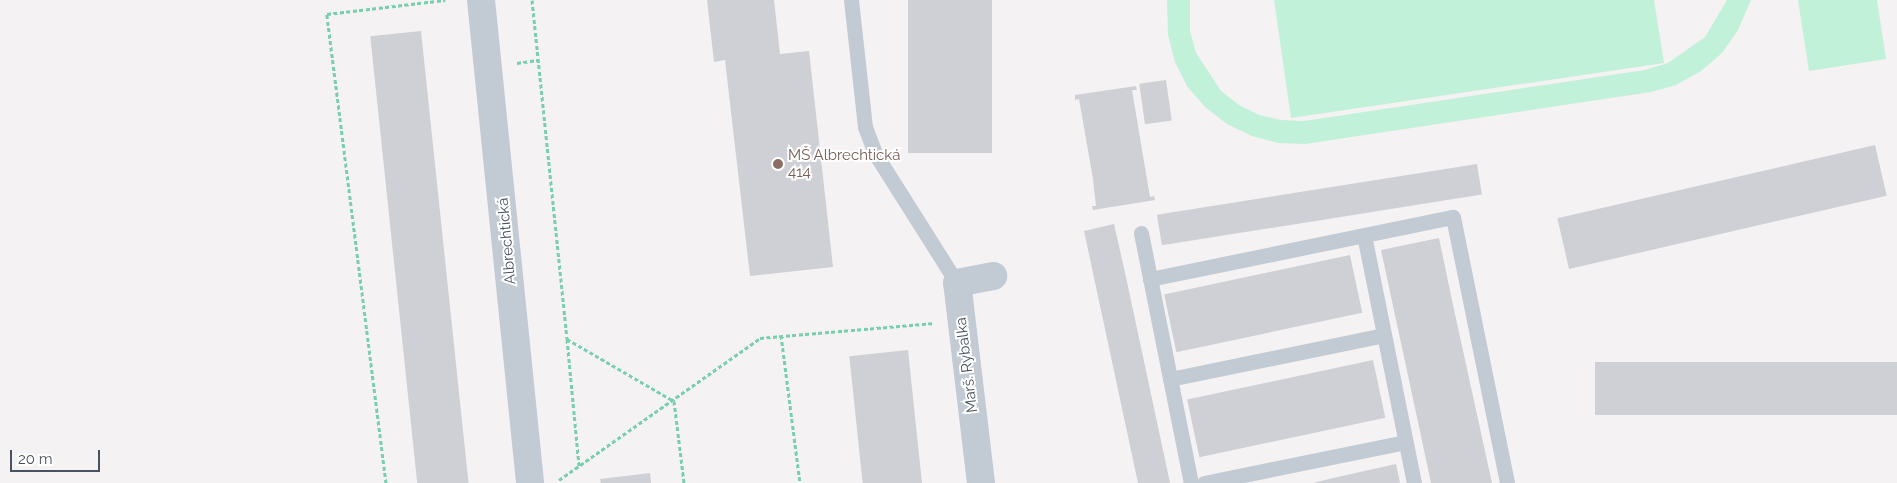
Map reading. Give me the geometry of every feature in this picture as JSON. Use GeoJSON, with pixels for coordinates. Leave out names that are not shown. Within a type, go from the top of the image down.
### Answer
{"type":"FeatureCollection","features":[{"type":"Feature","properties":{"kind":"street","name":"Albrechtická"},"geometry":{"type":"LineString","coordinates":[[482,0],[530,483]]}},
{"type":"Feature","properties":{"kind":"street"},"geometry":{"type":"LineString","coordinates":[[958,283],[993,276]]}},
{"type":"Feature","properties":{"kind":"street","name":"Marš. Rybalka"},"geometry":{"type":"LineString","coordinates":[[958,283],[981,483]]}},
{"type":"Feature","properties":{"kind":"lane"},"geometry":{"type":"LineString","coordinates":[[851,0],[865,127],[876,155],[958,283]]}},
{"type":"Feature","properties":{"kind":"lane"},"geometry":{"type":"LineString","coordinates":[[1150,279],[1453,217],[1507,483]]}},
{"type":"Feature","properties":{"kind":"lane"},"geometry":{"type":"LineString","coordinates":[[1141,233],[1191,483]]}},
{"type":"Feature","properties":{"kind":"lane"},"geometry":{"type":"LineString","coordinates":[[1364,235],[1414,483]]}},
{"type":"Feature","properties":{"kind":"lane"},"geometry":{"type":"LineString","coordinates":[[1170,379],[1384,335]]}},
{"type":"Feature","properties":{"kind":"lane"},"geometry":{"type":"LineString","coordinates":[[1204,483],[1405,442]]}},
{"type":"Feature","properties":{"kind":"path"},"geometry":{"type":"LineString","coordinates":[[386,483],[327,14],[446,0]]}},
{"type":"Feature","properties":{"kind":"path"},"geometry":{"type":"LineString","coordinates":[[532,0],[579,466]]}},
{"type":"Feature","properties":{"kind":"path"},"geometry":{"type":"LineString","coordinates":[[558,482],[760,338],[962,320]]}},
{"type":"Feature","properties":{"kind":"path"},"geometry":{"type":"LineString","coordinates":[[781,335],[800,483]]}},
{"type":"Feature","properties":{"kind":"path"},"geometry":{"type":"LineString","coordinates":[[567,339],[674,401]]}},
{"type":"Feature","properties":{"kind":"path"},"geometry":{"type":"LineString","coordinates":[[674,401],[684,483]]}},
{"type":"Feature","properties":{"kind":"green space"},"geometry":{"type":"Polygon","coordinates":[[[1167,0],[1190,0],[1190,31],[1196,53],[1221,91],[1239,105],[1259,115],[1281,120],[1304,121],[1645,70],[1668,63],[1705,37],[1727,0],[1751,0],[1738,30],[1722,53],[1701,71],[1676,85],[1651,92],[1305,144],[1278,143],[1252,136],[1227,124],[1205,107],[1187,86],[1175,62],[1168,35],[1167,0]]]}},
{"type":"Feature","properties":{"kind":"green space"},"geometry":{"type":"Polygon","coordinates":[[[1274,0],[1654,0],[1664,63],[1291,118],[1274,0]]]}},
{"type":"Feature","properties":{"kind":"green space"},"geometry":{"type":"Polygon","coordinates":[[[1798,0],[1877,0],[1886,59],[1809,71],[1798,0]]]}},
{"type":"Feature","properties":{"kind":"building"},"geometry":{"type":"Polygon","coordinates":[[[707,0],[774,0],[780,54],[809,51],[833,267],[750,276],[725,60],[714,62],[707,0]]]}},
{"type":"Feature","properties":{"kind":"building"},"geometry":{"type":"Polygon","coordinates":[[[908,0],[992,0],[992,153],[908,153],[908,0]]]}},
{"type":"Feature","properties":{"kind":"building"},"geometry":{"type":"Polygon","coordinates":[[[421,31],[469,483],[417,483],[370,36],[421,31]]]}},
{"type":"Feature","properties":{"kind":"building"},"geometry":{"type":"Polygon","coordinates":[[[1166,80],[1172,121],[1145,124],[1139,84],[1166,80]]]}},
{"type":"Feature","properties":{"kind":"building"},"geometry":{"type":"Polygon","coordinates":[[[1136,86],[1137,90],[1132,90],[1150,197],[1154,196],[1155,200],[1093,210],[1092,206],[1096,206],[1093,179],[1079,99],[1075,100],[1075,95],[1136,86]]]}},
{"type":"Feature","properties":{"kind":"building"},"geometry":{"type":"Polygon","coordinates":[[[1875,145],[1887,196],[1569,269],[1557,218],[1875,145]]]}},
{"type":"Feature","properties":{"kind":"building"},"geometry":{"type":"Polygon","coordinates":[[[1477,164],[1482,195],[1162,245],[1157,215],[1477,164]]]}},
{"type":"Feature","properties":{"kind":"building"},"geometry":{"type":"Polygon","coordinates":[[[1114,224],[1170,483],[1138,483],[1084,231],[1114,224]]]}},
{"type":"Feature","properties":{"kind":"building"},"geometry":{"type":"Polygon","coordinates":[[[1439,238],[1492,483],[1431,483],[1381,250],[1439,238]]]}},
{"type":"Feature","properties":{"kind":"building"},"geometry":{"type":"Polygon","coordinates":[[[1350,255],[1362,313],[1176,352],[1164,295],[1350,255]]]}},
{"type":"Feature","properties":{"kind":"building"},"geometry":{"type":"Polygon","coordinates":[[[908,350],[922,483],[863,483],[849,356],[908,350]]]}},
{"type":"Feature","properties":{"kind":"building"},"geometry":{"type":"Polygon","coordinates":[[[1373,360],[1385,418],[1199,457],[1187,400],[1373,360]]]}},
{"type":"Feature","properties":{"kind":"building"},"geometry":{"type":"Polygon","coordinates":[[[1595,362],[1897,362],[1897,415],[1595,415],[1595,362]]]}},
{"type":"Feature","properties":{"kind":"building"},"geometry":{"type":"Polygon","coordinates":[[[1396,464],[1400,483],[1313,483],[1329,479],[1396,464]]]}},
{"type":"Feature","properties":{"kind":"building"},"geometry":{"type":"Polygon","coordinates":[[[650,473],[651,483],[601,483],[600,479],[650,473]]]}},
{"type":"Feature","properties":{"kind":"place","name":"MŠ Albrechtická 414"},"geometry":{"type":"Point","coordinates":[778,164]}}]}
